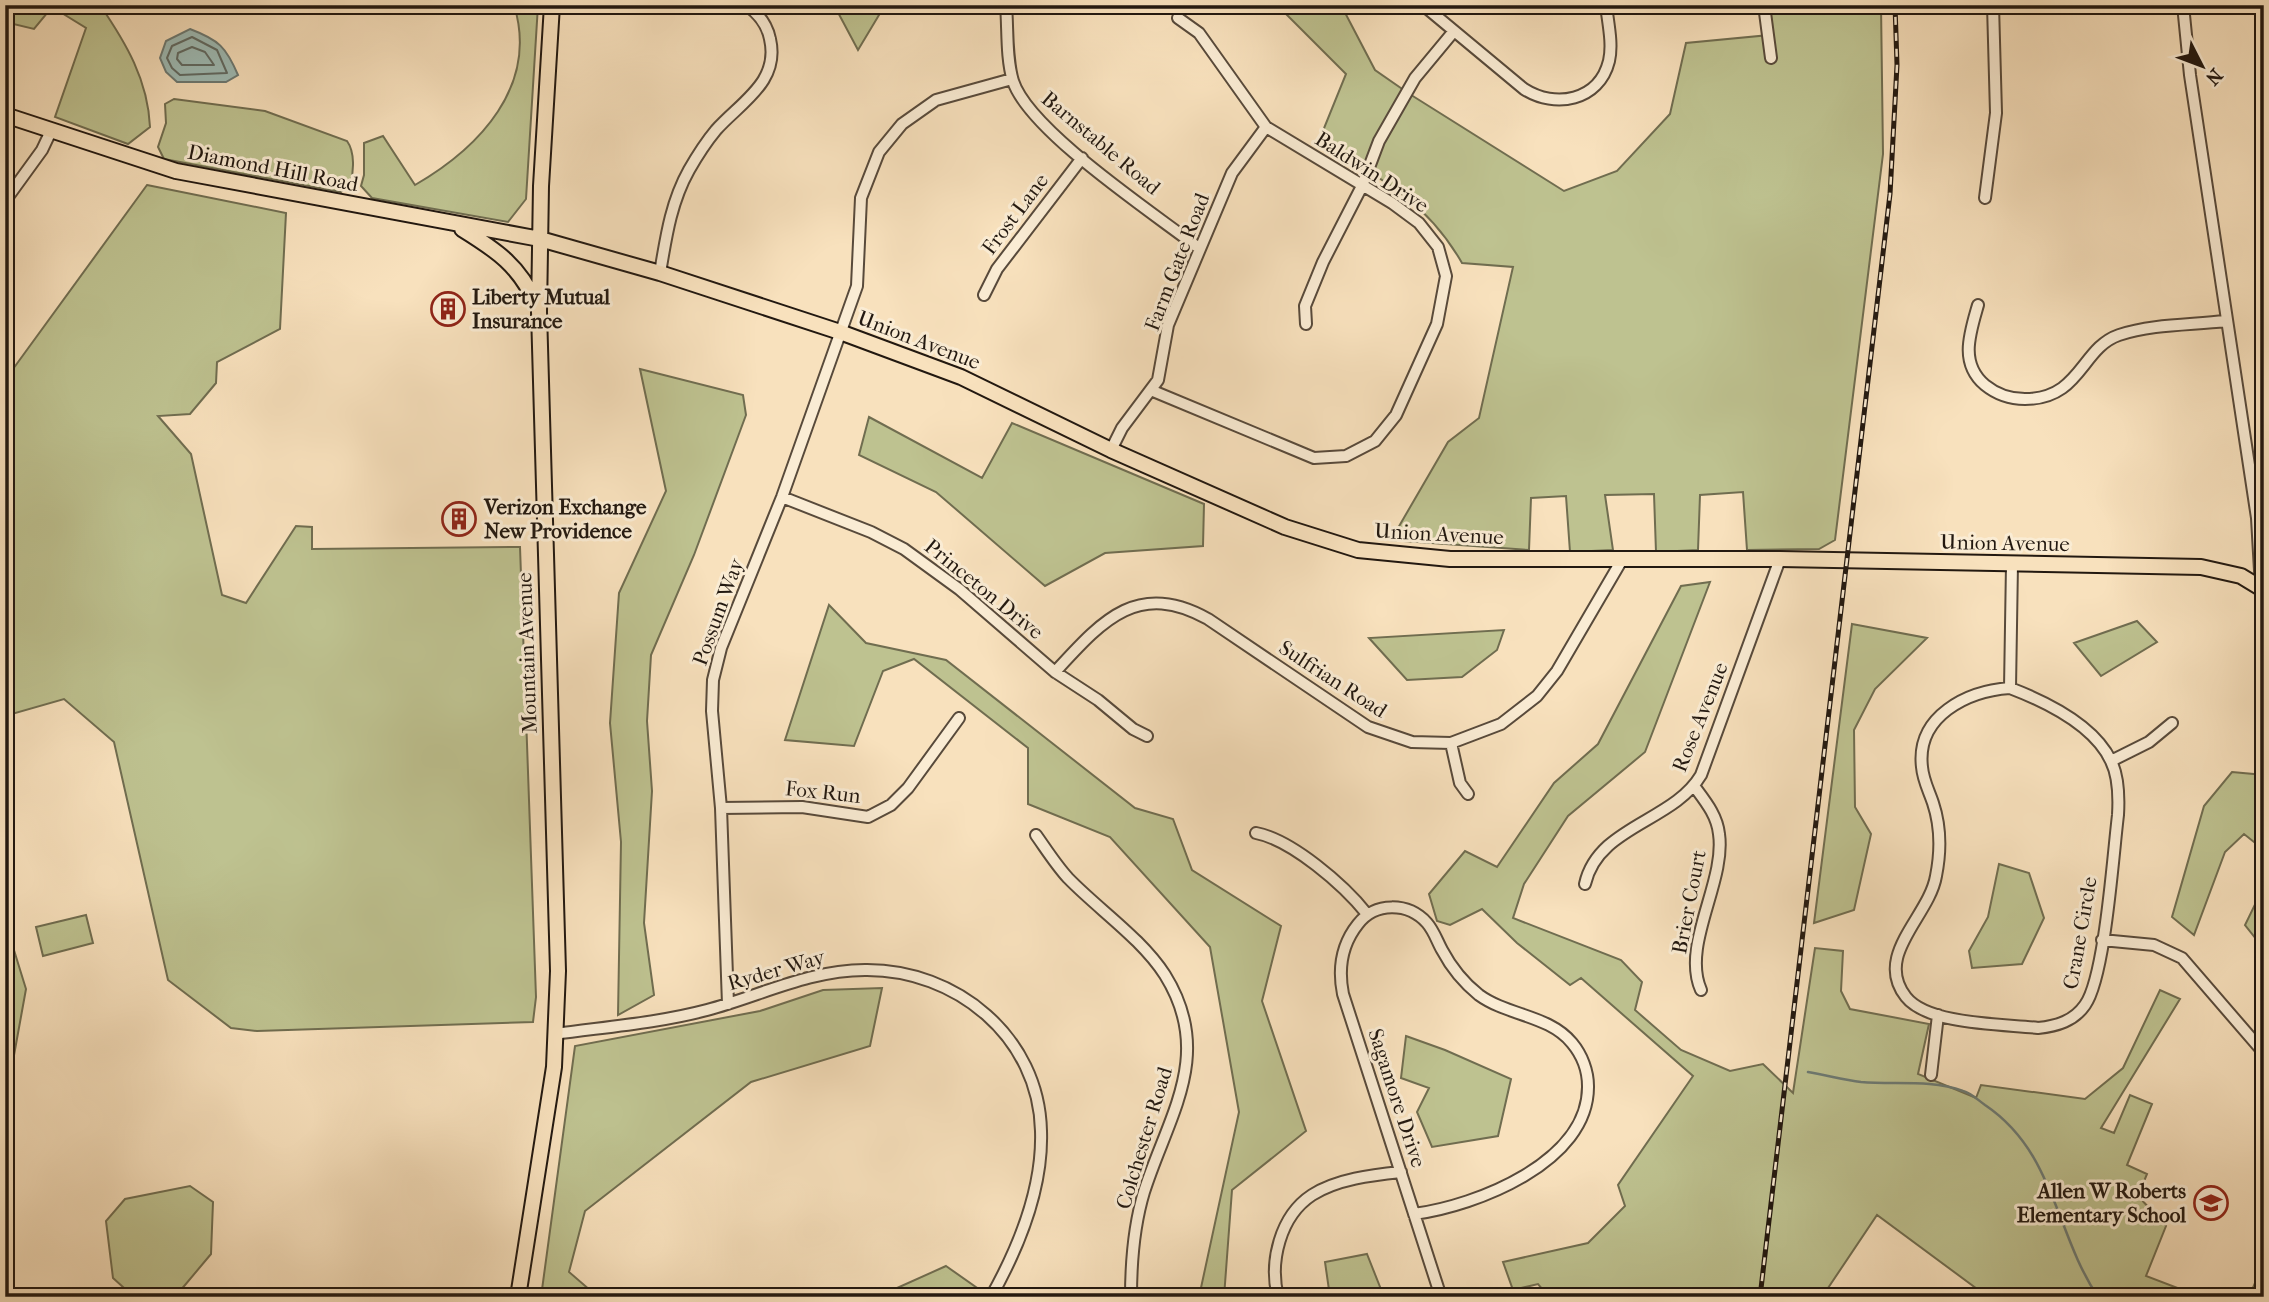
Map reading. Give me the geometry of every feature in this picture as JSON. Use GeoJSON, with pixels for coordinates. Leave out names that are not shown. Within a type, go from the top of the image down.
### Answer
{"type":"FeatureCollection","features":[{"type":"Feature","properties":{"kind":"main road","name":"Mountain Avenue"},"geometry":{"type":"LineString","coordinates":[[519,1297],[554,1066],[558,971],[539,312],[552,5]]}},
{"type":"Feature","properties":{"kind":"main road","name":"Diamond Hill Road"},"geometry":{"type":"LineString","coordinates":[[5,115],[176,171],[540,239]]}},
{"type":"Feature","properties":{"kind":"main road"},"geometry":{"type":"LineString","coordinates":[[455,224],[511,262],[528,286],[539,312]]}},
{"type":"Feature","properties":{"kind":"main road","name":"Union Avenue"},"geometry":{"type":"LineString","coordinates":[[540,239],[660,273],[840,332],[961,377],[1111,450],[1285,527],[1358,550],[1438,559],[1780,559],[2201,568],[2241,576],[2263,589]]}},
{"type":"Feature","properties":{"kind":"street"},"geometry":{"type":"LineString","coordinates":[[660,273],[670,219],[687,174],[714,133],[753,95],[767,76],[772,52],[769,34],[764,23],[746,5]]}},
{"type":"Feature","properties":{"kind":"street","name":"Barnstable Road"},"geometry":{"type":"LineString","coordinates":[[1006,5],[1012,79],[1031,112],[1082,158],[1200,249]]}},
{"type":"Feature","properties":{"kind":"street"},"geometry":{"type":"LineString","coordinates":[[1423,5],[1535,96],[1567,100],[1588,92],[1605,71],[1611,49],[1606,5]]}},
{"type":"Feature","properties":{"kind":"street"},"geometry":{"type":"LineString","coordinates":[[1765,5],[1771,58]]}},
{"type":"Feature","properties":{"kind":"street"},"geometry":{"type":"LineString","coordinates":[[1985,198],[1997,113],[1993,5]]}},
{"type":"Feature","properties":{"kind":"street"},"geometry":{"type":"LineString","coordinates":[[2183,5],[2190,75],[2225,321],[2261,518],[2263,589]]}},
{"type":"Feature","properties":{"kind":"street","name":"Baldwin Drive"},"geometry":{"type":"LineString","coordinates":[[1153,391],[1314,458],[1346,456],[1375,441],[1396,415],[1437,324],[1447,276],[1438,247],[1419,223],[1266,127],[1199,33],[1178,18]]}},
{"type":"Feature","properties":{"kind":"street"},"geometry":{"type":"LineString","coordinates":[[1306,324],[1305,306],[1323,262],[1362,186],[1379,141],[1415,78],[1454,31]]}},
{"type":"Feature","properties":{"kind":"street","name":"Possum Way"},"geometry":{"type":"LineString","coordinates":[[728,1004],[721,808],[712,711],[713,680],[721,648],[782,497],[857,286],[861,198],[879,152],[902,124],[936,100],[1012,79]]}},
{"type":"Feature","properties":{"kind":"street","name":"Farm Gate Road"},"geometry":{"type":"LineString","coordinates":[[1111,450],[1131,415],[1153,391],[1158,380],[1168,326],[1232,173],[1266,127]]}},
{"type":"Feature","properties":{"kind":"street"},"geometry":{"type":"LineString","coordinates":[[5,201],[43,150],[51,131]]}},
{"type":"Feature","properties":{"kind":"street","name":"Frost Lane"},"geometry":{"type":"LineString","coordinates":[[984,295],[997,269],[1082,158]]}},
{"type":"Feature","properties":{"kind":"street"},"geometry":{"type":"LineString","coordinates":[[1978,305],[1968,343],[1972,367],[1984,384],[1993,390],[2020,398],[2048,395],[2067,385],[2101,348],[2116,336],[2225,321]]}},
{"type":"Feature","properties":{"kind":"street","name":"Princeton Drive"},"geometry":{"type":"LineString","coordinates":[[782,497],[871,531],[904,549],[959,589],[1055,672],[1147,736]]}},
{"type":"Feature","properties":{"kind":"street","name":"Sulfrian Road"},"geometry":{"type":"LineString","coordinates":[[1055,672],[1094,629],[1111,615],[1147,603],[1164,603],[1180,606],[1208,619],[1368,727],[1412,742],[1451,743],[1501,724],[1537,696],[1557,671],[1623,558]]}},
{"type":"Feature","properties":{"kind":"street","name":"Rose Avenue"},"geometry":{"type":"LineString","coordinates":[[1585,884],[1588,867],[1600,852],[1695,786],[1780,559]]}},
{"type":"Feature","properties":{"kind":"street"},"geometry":{"type":"LineString","coordinates":[[2010,688],[2012,564]]}},
{"type":"Feature","properties":{"kind":"street","name":"Crane Circle"},"geometry":{"type":"LineString","coordinates":[[2010,688],[2057,711],[2085,730],[2111,761],[2118,789],[2118,815],[2102,940],[2092,994],[2082,1009],[2064,1023],[2038,1028],[1938,1015],[1922,1010],[1906,997],[1896,968],[1899,947],[1931,895],[1939,863],[1939,832],[1924,778],[1923,752],[1937,720],[1950,706],[1968,695],[2010,688]]}},
{"type":"Feature","properties":{"kind":"street","name":"Fox Run"},"geometry":{"type":"LineString","coordinates":[[721,808],[802,807],[868,817],[891,805],[908,788],[960,718]]}},
{"type":"Feature","properties":{"kind":"street"},"geometry":{"type":"LineString","coordinates":[[2111,761],[2149,742],[2172,723]]}},
{"type":"Feature","properties":{"kind":"street"},"geometry":{"type":"LineString","coordinates":[[1451,743],[1460,783],[1468,794]]}},
{"type":"Feature","properties":{"kind":"street","name":"Brier Court"},"geometry":{"type":"LineString","coordinates":[[1695,786],[1716,819],[1720,848],[1696,961],[1700,990]]}},
{"type":"Feature","properties":{"kind":"street"},"geometry":{"type":"LineString","coordinates":[[1256,834],[1271,836],[1341,885],[1367,914],[1394,907],[1421,917],[1434,932],[1449,962],[1466,984],[1500,1008],[1545,1023],[1564,1035],[1582,1059],[1588,1080],[1587,1103],[1580,1124],[1547,1159],[1480,1198],[1414,1214]]}},
{"type":"Feature","properties":{"kind":"street","name":"Colchester Road"},"geometry":{"type":"LineString","coordinates":[[1036,835],[1066,876],[1156,962],[1172,988],[1186,1032],[1186,1077],[1143,1195],[1135,1235],[1131,1297]]}},
{"type":"Feature","properties":{"kind":"street","name":"Sagamore Drive"},"geometry":{"type":"LineString","coordinates":[[1367,914],[1347,943],[1342,960],[1342,985],[1441,1297]]}},
{"type":"Feature","properties":{"kind":"street"},"geometry":{"type":"LineString","coordinates":[[2102,940],[2154,946],[2182,958],[2264,1053]]}},
{"type":"Feature","properties":{"kind":"street","name":"Ryder Way"},"geometry":{"type":"LineString","coordinates":[[555,1034],[674,1017],[728,1004],[824,973],[887,971],[959,993],[1003,1030],[1024,1062],[1036,1093],[1041,1131],[1040,1156],[1024,1228],[991,1297]]}},
{"type":"Feature","properties":{"kind":"street"},"geometry":{"type":"LineString","coordinates":[[1931,1075],[1938,1015]]}},
{"type":"Feature","properties":{"kind":"street"},"geometry":{"type":"LineString","coordinates":[[1278,1297],[1275,1265],[1278,1245],[1286,1226],[1305,1201],[1344,1182],[1401,1172]]}},
{"type":"Feature","properties":{"kind":"green space"},"geometry":{"type":"Polygon","coordinates":[[[5,5],[100,5],[134,63],[145,93],[150,127],[128,144],[55,117],[86,28],[52,7],[34,29],[5,22],[5,5]]]}},
{"type":"Feature","properties":{"kind":"green space"},"geometry":{"type":"Polygon","coordinates":[[[514,5],[538,5],[526,199],[508,222],[372,198],[361,186],[364,175],[364,143],[383,136],[415,185],[461,153],[498,112],[511,88],[518,62],[520,34],[514,5]]]}},
{"type":"Feature","properties":{"kind":"green space"},"geometry":{"type":"Polygon","coordinates":[[[834,5],[885,5],[858,50],[834,5]]]}},
{"type":"Feature","properties":{"kind":"green space"},"geometry":{"type":"Polygon","coordinates":[[[1277,5],[1341,5],[1375,70],[1564,191],[1617,171],[1670,114],[1686,43],[1769,35],[1766,5],[1881,5],[1883,154],[1835,540],[1819,549],[1747,550],[1743,492],[1700,495],[1698,550],[1656,552],[1654,494],[1605,495],[1613,550],[1570,552],[1566,496],[1531,498],[1529,550],[1391,540],[1448,442],[1479,418],[1513,267],[1462,263],[1433,222],[1417,206],[1381,179],[1318,143],[1346,74],[1277,5]]]}},
{"type":"Feature","properties":{"kind":"green space"},"geometry":{"type":"Polygon","coordinates":[[[174,99],[265,111],[347,141],[353,162],[350,185],[341,192],[164,159],[158,147],[166,123],[165,104],[174,99]]]}},
{"type":"Feature","properties":{"kind":"green space"},"geometry":{"type":"Polygon","coordinates":[[[147,185],[286,213],[280,329],[217,362],[216,383],[190,414],[158,416],[191,454],[222,595],[246,603],[296,526],[312,527],[312,549],[520,547],[536,997],[533,1022],[257,1031],[231,1028],[168,980],[114,742],[64,699],[5,716],[5,380],[147,185]]]}},
{"type":"Feature","properties":{"kind":"green space"},"geometry":{"type":"Polygon","coordinates":[[[640,369],[743,395],[746,415],[694,555],[651,655],[647,721],[652,791],[644,923],[654,995],[618,1015],[621,842],[610,723],[619,593],[666,491],[640,369]]]}},
{"type":"Feature","properties":{"kind":"green space"},"geometry":{"type":"Polygon","coordinates":[[[869,417],[982,478],[1012,423],[1204,504],[1203,546],[1105,553],[1045,586],[936,492],[859,455],[869,417]]]}},
{"type":"Feature","properties":{"kind":"green space"},"geometry":{"type":"Polygon","coordinates":[[[1710,582],[1645,752],[1568,816],[1524,884],[1513,918],[1621,960],[1642,982],[1635,1010],[1681,1050],[1730,1071],[1763,1064],[1793,1093],[1815,948],[1843,951],[1841,991],[1850,1009],[1929,1024],[1918,1074],[1976,1098],[1981,1085],[2085,1099],[2123,1068],[2160,990],[2180,999],[2101,1128],[2114,1133],[2130,1095],[2152,1104],[2127,1165],[2147,1174],[2138,1196],[2166,1226],[2146,1276],[2201,1297],[1988,1297],[1877,1215],[1822,1297],[1549,1297],[1538,1284],[1513,1290],[1503,1262],[1588,1243],[1625,1206],[1618,1185],[1693,1076],[1581,978],[1570,985],[1517,943],[1482,909],[1450,925],[1437,921],[1429,894],[1465,851],[1497,867],[1554,783],[1598,744],[1681,586],[1710,582]]]}},
{"type":"Feature","properties":{"kind":"green space"},"geometry":{"type":"Polygon","coordinates":[[[829,605],[866,643],[946,660],[1135,808],[1173,819],[1192,870],[1281,926],[1262,1001],[1306,1131],[1232,1190],[1224,1297],[1199,1297],[1239,1112],[1210,947],[1110,837],[1028,804],[1028,748],[914,659],[883,671],[854,746],[785,740],[829,605]]]}},
{"type":"Feature","properties":{"kind":"green space"},"geometry":{"type":"Polygon","coordinates":[[[2137,621],[2157,642],[2101,676],[2074,643],[2137,621]]]}},
{"type":"Feature","properties":{"kind":"green space"},"geometry":{"type":"Polygon","coordinates":[[[1852,624],[1927,638],[1875,689],[1854,730],[1855,807],[1871,834],[1854,910],[1814,923],[1852,624]]]}},
{"type":"Feature","properties":{"kind":"green space"},"geometry":{"type":"Polygon","coordinates":[[[1504,630],[1497,650],[1462,677],[1407,680],[1369,638],[1504,630]]]}},
{"type":"Feature","properties":{"kind":"green space"},"geometry":{"type":"Polygon","coordinates":[[[2232,772],[2264,775],[2264,850],[2244,834],[2225,852],[2194,935],[2172,917],[2204,806],[2232,772]]]}},
{"type":"Feature","properties":{"kind":"green space"},"geometry":{"type":"Polygon","coordinates":[[[1999,864],[2029,873],[2044,918],[2022,964],[1972,968],[1969,951],[1988,917],[1999,864]]]}},
{"type":"Feature","properties":{"kind":"green space"},"geometry":{"type":"Polygon","coordinates":[[[2264,886],[2264,949],[2245,925],[2264,886]]]}},
{"type":"Feature","properties":{"kind":"green space"},"geometry":{"type":"Polygon","coordinates":[[[86,915],[93,943],[43,956],[36,927],[86,915]]]}},
{"type":"Feature","properties":{"kind":"green space"},"geometry":{"type":"Polygon","coordinates":[[[5,921],[26,989],[5,1105],[5,921]]]}},
{"type":"Feature","properties":{"kind":"green space"},"geometry":{"type":"Polygon","coordinates":[[[882,988],[870,1046],[751,1082],[585,1211],[569,1272],[598,1297],[541,1297],[575,1046],[760,1011],[823,990],[882,988]]]}},
{"type":"Feature","properties":{"kind":"green space"},"geometry":{"type":"Polygon","coordinates":[[[1406,1036],[1511,1079],[1498,1136],[1432,1147],[1417,1112],[1429,1088],[1401,1078],[1406,1036]]]}},
{"type":"Feature","properties":{"kind":"green space"},"geometry":{"type":"Polygon","coordinates":[[[190,1186],[213,1202],[211,1254],[180,1291],[153,1297],[134,1297],[113,1278],[106,1221],[125,1199],[190,1186]]]}},
{"type":"Feature","properties":{"kind":"green space"},"geometry":{"type":"Polygon","coordinates":[[[1367,1254],[1384,1297],[1330,1297],[1325,1262],[1367,1254]]]}},
{"type":"Feature","properties":{"kind":"green space"},"geometry":{"type":"Polygon","coordinates":[[[2264,1262],[2264,1297],[2249,1297],[2264,1262]]]}},
{"type":"Feature","properties":{"kind":"green space"},"geometry":{"type":"Polygon","coordinates":[[[946,1266],[990,1297],[877,1297],[946,1266]]]}},
{"type":"Feature","properties":{"kind":"water"},"geometry":{"type":"Polygon","coordinates":[[[190,29],[215,41],[230,58],[238,75],[226,82],[177,82],[166,72],[160,58],[166,41],[190,29]]]}},
{"type":"Feature","properties":{"kind":"waterway"},"geometry":{"type":"LineString","coordinates":[[1808,1072],[1861,1082],[1951,1087],[1969,1093],[1985,1105],[2008,1124],[2026,1146],[2052,1195],[2072,1247],[2098,1297]]}},
{"type":"Feature","properties":{"kind":"railway"},"geometry":{"type":"LineString","coordinates":[[1760,1297],[1890,194],[1897,65],[1895,5]]}},
{"type":"Feature","properties":{"kind":"place","name":"Liberty Mutual Insurance"},"geometry":{"type":"Point","coordinates":[448,309]}},
{"type":"Feature","properties":{"kind":"place","name":"Verizon Exchange New Providence"},"geometry":{"type":"Point","coordinates":[459,519]}},
{"type":"Feature","properties":{"kind":"place","name":"Allen W Roberts Elementary School"},"geometry":{"type":"Point","coordinates":[2211,1203]}}]}
